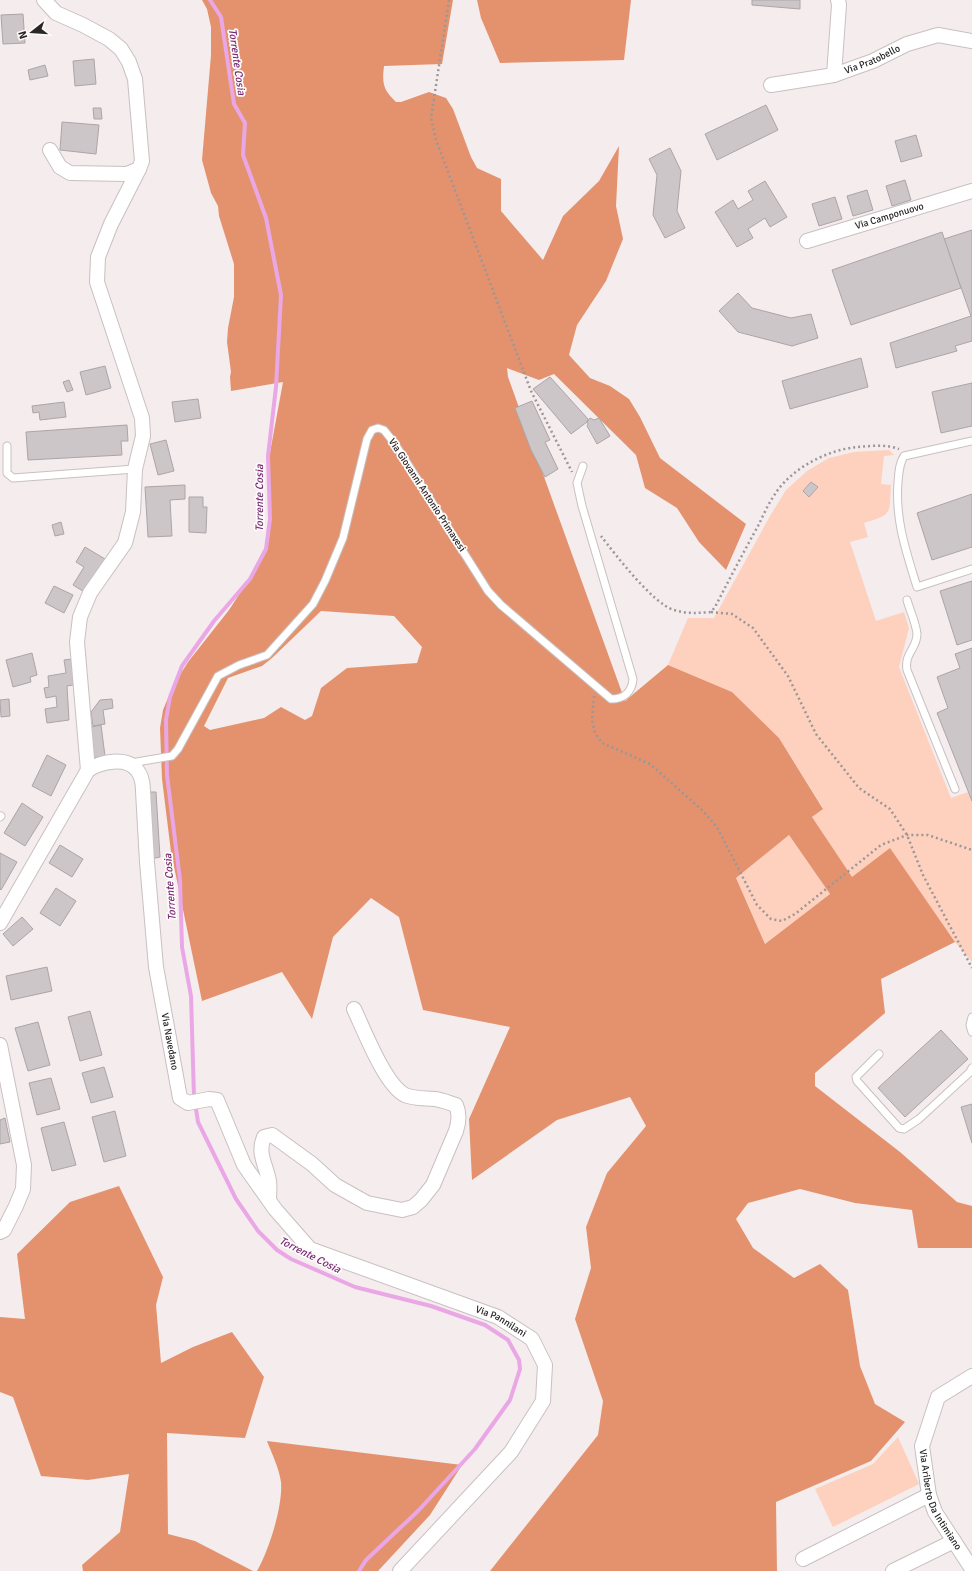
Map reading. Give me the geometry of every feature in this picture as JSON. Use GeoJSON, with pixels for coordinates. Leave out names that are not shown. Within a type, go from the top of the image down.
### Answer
{"type":"FeatureCollection","features":[{"type":"Feature","properties":{"kind":"street"},"geometry":{"type":"LineString","coordinates":[[44,0],[56,13],[109,39],[121,49],[129,62],[135,79],[142,161],[110,224],[98,257],[97,282],[142,418],[143,436],[134,470],[133,512],[125,543],[90,593],[80,617],[78,642],[88,770]]}},
{"type":"Feature","properties":{"kind":"street"},"geometry":{"type":"LineString","coordinates":[[834,75],[839,5],[838,0]]}},
{"type":"Feature","properties":{"kind":"street","name":"Via Pratobello"},"geometry":{"type":"LineString","coordinates":[[771,85],[834,75],[873,61],[907,44],[931,36],[946,35],[972,41]]}},
{"type":"Feature","properties":{"kind":"street"},"geometry":{"type":"LineString","coordinates":[[50,150],[60,167],[70,173],[127,174],[139,169]]}},
{"type":"Feature","properties":{"kind":"street","name":"Via Camponuovo"},"geometry":{"type":"LineString","coordinates":[[806,241],[972,191]]}},
{"type":"Feature","properties":{"kind":"street"},"geometry":{"type":"LineString","coordinates":[[0,923],[88,770],[95,765],[104,762],[116,762],[133,767]]}},
{"type":"Feature","properties":{"kind":"street","name":"Via Navedano"},"geometry":{"type":"LineString","coordinates":[[133,767],[142,781],[144,791],[147,862],[156,967],[180,1098],[188,1103],[209,1099],[217,1100],[244,1165],[269,1200],[310,1249]]}},
{"type":"Feature","properties":{"kind":"street"},"geometry":{"type":"LineString","coordinates":[[269,1200],[269,1181],[260,1146],[264,1137],[272,1136],[312,1164],[335,1185],[367,1203],[402,1210],[413,1207],[421,1200],[433,1185],[456,1131],[459,1121],[459,1111],[456,1106],[446,1101],[414,1098],[405,1095],[393,1086],[376,1056],[354,1009]]}},
{"type":"Feature","properties":{"kind":"street"},"geometry":{"type":"LineString","coordinates":[[0,1045],[24,1165],[23,1189],[4,1230],[0,1232]]}},
{"type":"Feature","properties":{"kind":"street","name":"Via Pannilani"},"geometry":{"type":"LineString","coordinates":[[310,1249],[498,1317],[532,1339],[545,1365],[544,1401],[511,1452],[400,1571]]}},
{"type":"Feature","properties":{"kind":"street","name":"Via Ariberto Da Intimiano"},"geometry":{"type":"LineString","coordinates":[[972,1376],[938,1398],[922,1446],[929,1495],[935,1512],[972,1569]]}},
{"type":"Feature","properties":{"kind":"street"},"geometry":{"type":"LineString","coordinates":[[803,1559],[929,1495]]}},
{"type":"Feature","properties":{"kind":"street"},"geometry":{"type":"LineString","coordinates":[[893,1571],[954,1541]]}},
{"type":"Feature","properties":{"kind":"lane","name":"Via Giovanni Antonio Primavesi"},"geometry":{"type":"LineString","coordinates":[[133,767],[172,756],[178,749],[218,676],[239,665],[268,655],[313,604],[325,581],[343,538],[368,439],[372,430],[378,428],[384,430],[395,444],[488,591],[501,605],[611,700],[619,699],[627,694],[633,686],[633,680],[577,483]]}},
{"type":"Feature","properties":{"kind":"lane"},"geometry":{"type":"LineString","coordinates":[[972,441],[904,456],[900,462],[897,500],[902,538],[917,587],[972,569]]}},
{"type":"Feature","properties":{"kind":"lane"},"geometry":{"type":"LineString","coordinates":[[7,446],[7,473],[13,478],[134,470]]}},
{"type":"Feature","properties":{"kind":"lane"},"geometry":{"type":"LineString","coordinates":[[577,483],[583,466]]}},
{"type":"Feature","properties":{"kind":"lane"},"geometry":{"type":"LineString","coordinates":[[907,600],[916,634],[915,643],[907,656],[907,670],[955,789]]}},
{"type":"Feature","properties":{"kind":"lane"},"geometry":{"type":"LineString","coordinates":[[972,1017],[970,1025],[972,1032]]}},
{"type":"Feature","properties":{"kind":"lane"},"geometry":{"type":"LineString","coordinates":[[879,1054],[856,1077],[857,1081],[898,1128],[904,1129],[919,1119],[972,1068]]}},
{"type":"Feature","properties":{"kind":"path"},"geometry":{"type":"LineString","coordinates":[[449,0],[431,118],[436,140],[531,391],[577,483]]}},
{"type":"Feature","properties":{"kind":"path"},"geometry":{"type":"LineString","coordinates":[[711,612],[775,494],[792,475],[821,457],[850,448],[893,446],[911,454]]}},
{"type":"Feature","properties":{"kind":"path"},"geometry":{"type":"LineString","coordinates":[[589,529],[599,533],[617,557],[655,598],[673,610],[691,614],[711,612],[732,614],[753,628],[788,676],[816,734],[859,788],[890,810],[907,835],[923,875],[972,968]]}},
{"type":"Feature","properties":{"kind":"path"},"geometry":{"type":"LineString","coordinates":[[594,685],[592,720],[595,733],[598,738],[602,743],[650,764],[702,810],[717,827],[756,905],[770,919],[782,921],[796,914],[881,845],[907,835],[928,835],[972,850]]}},
{"type":"Feature","properties":{"kind":"shaded area"},"geometry":{"type":"Polygon","coordinates":[[[202,0],[453,0],[442,64],[384,66],[384,86],[396,102],[401,102],[429,92],[446,98],[453,109],[471,157],[477,168],[501,179],[501,211],[543,260],[563,216],[599,181],[619,146],[616,206],[623,239],[606,281],[577,325],[569,355],[590,378],[610,386],[629,399],[640,417],[660,458],[746,524],[726,570],[699,542],[677,508],[645,488],[636,455],[554,374],[539,380],[507,368],[508,377],[625,701],[668,665],[732,692],[779,738],[823,809],[812,817],[852,877],[890,848],[955,942],[881,979],[885,1013],[815,1073],[815,1086],[900,1152],[957,1202],[972,1206],[972,1248],[918,1248],[912,1210],[855,1203],[800,1189],[748,1203],[736,1219],[753,1248],[794,1278],[820,1264],[848,1290],[860,1366],[875,1404],[905,1422],[871,1461],[776,1502],[777,1571],[490,1571],[598,1435],[603,1401],[575,1319],[591,1268],[586,1227],[607,1173],[646,1126],[630,1097],[557,1120],[472,1180],[469,1119],[510,1027],[423,1010],[399,917],[371,898],[333,937],[312,1019],[282,972],[202,1001],[171,852],[162,779],[160,728],[163,710],[173,686],[188,662],[229,610],[242,590],[262,556],[269,537],[271,512],[269,458],[283,382],[231,391],[231,372],[227,342],[234,297],[234,264],[219,216],[218,206],[211,193],[202,160],[211,55],[211,27],[207,9],[202,0]],[[321,611],[262,666],[228,678],[204,726],[210,730],[264,718],[281,707],[305,720],[312,716],[321,688],[347,668],[417,663],[422,647],[394,616],[321,611]],[[789,835],[736,878],[765,944],[830,894],[789,835]]]}},
{"type":"Feature","properties":{"kind":"shaded area"},"geometry":{"type":"Polygon","coordinates":[[[477,0],[631,0],[624,60],[500,63],[481,18],[477,0]]]}},
{"type":"Feature","properties":{"kind":"shaded area"},"geometry":{"type":"Polygon","coordinates":[[[889,450],[894,455],[884,456],[881,484],[891,485],[888,512],[885,515],[864,523],[868,537],[850,542],[876,621],[904,612],[909,628],[899,667],[951,798],[968,792],[972,801],[972,962],[955,942],[890,849],[852,878],[812,817],[823,808],[779,738],[732,692],[668,665],[688,618],[714,618],[786,490],[807,471],[829,458],[854,452],[889,450]]]}},
{"type":"Feature","properties":{"kind":"shaded area"},"geometry":{"type":"Polygon","coordinates":[[[789,835],[830,894],[765,944],[736,878],[789,835]]]}},
{"type":"Feature","properties":{"kind":"shaded area"},"geometry":{"type":"Polygon","coordinates":[[[119,1186],[163,1277],[156,1305],[161,1363],[193,1347],[232,1332],[264,1377],[245,1438],[167,1433],[168,1534],[195,1541],[253,1571],[83,1571],[82,1565],[120,1532],[129,1474],[88,1480],[41,1476],[13,1397],[0,1392],[0,1317],[25,1319],[17,1254],[70,1202],[119,1186]]]}},
{"type":"Feature","properties":{"kind":"shaded area"},"geometry":{"type":"Polygon","coordinates":[[[898,1437],[919,1484],[833,1527],[815,1489],[873,1464],[898,1437]]]}},
{"type":"Feature","properties":{"kind":"shaded area"},"geometry":{"type":"Polygon","coordinates":[[[267,1441],[462,1465],[430,1515],[378,1571],[257,1571],[266,1552],[274,1528],[281,1492],[279,1472],[267,1441]]]}},
{"type":"Feature","properties":{"kind":"building"},"geometry":{"type":"Polygon","coordinates":[[[752,0],[800,0],[800,9],[752,5],[752,0]]]}},
{"type":"Feature","properties":{"kind":"building"},"geometry":{"type":"Polygon","coordinates":[[[23,14],[25,43],[3,44],[1,15],[23,14]]]}},
{"type":"Feature","properties":{"kind":"building"},"geometry":{"type":"Polygon","coordinates":[[[94,59],[96,84],[75,86],[73,61],[94,59]]]}},
{"type":"Feature","properties":{"kind":"building"},"geometry":{"type":"Polygon","coordinates":[[[45,65],[48,76],[30,80],[28,70],[45,65]]]}},
{"type":"Feature","properties":{"kind":"building"},"geometry":{"type":"Polygon","coordinates":[[[766,105],[778,130],[717,160],[705,134],[766,105]]]}},
{"type":"Feature","properties":{"kind":"building"},"geometry":{"type":"Polygon","coordinates":[[[93,108],[101,108],[102,119],[94,119],[93,108]]]}},
{"type":"Feature","properties":{"kind":"building"},"geometry":{"type":"Polygon","coordinates":[[[62,122],[99,125],[96,154],[60,150],[62,122]]]}},
{"type":"Feature","properties":{"kind":"building"},"geometry":{"type":"Polygon","coordinates":[[[916,135],[922,156],[901,162],[895,141],[916,135]]]}},
{"type":"Feature","properties":{"kind":"building"},"geometry":{"type":"Polygon","coordinates":[[[670,148],[681,171],[677,211],[685,228],[665,238],[653,215],[657,175],[649,159],[670,148]]]}},
{"type":"Feature","properties":{"kind":"building"},"geometry":{"type":"Polygon","coordinates":[[[905,180],[911,200],[892,206],[886,186],[905,180]]]}},
{"type":"Feature","properties":{"kind":"building"},"geometry":{"type":"Polygon","coordinates":[[[765,181],[787,217],[770,227],[765,218],[748,229],[753,238],[737,247],[715,212],[733,200],[738,209],[753,200],[748,191],[765,181]]]}},
{"type":"Feature","properties":{"kind":"building"},"geometry":{"type":"Polygon","coordinates":[[[867,190],[873,210],[853,216],[847,196],[867,190]]]}},
{"type":"Feature","properties":{"kind":"building"},"geometry":{"type":"Polygon","coordinates":[[[835,197],[842,219],[819,226],[812,204],[835,197]]]}},
{"type":"Feature","properties":{"kind":"building"},"geometry":{"type":"Polygon","coordinates":[[[972,230],[972,341],[955,346],[957,351],[896,368],[890,343],[971,316],[944,239],[972,230]]]}},
{"type":"Feature","properties":{"kind":"building"},"geometry":{"type":"Polygon","coordinates":[[[942,232],[961,288],[851,325],[832,270],[942,232]]]}},
{"type":"Feature","properties":{"kind":"building"},"geometry":{"type":"Polygon","coordinates":[[[738,293],[752,308],[791,318],[811,314],[818,338],[792,346],[738,332],[719,311],[738,293]]]}},
{"type":"Feature","properties":{"kind":"building"},"geometry":{"type":"Polygon","coordinates":[[[861,358],[868,387],[790,409],[782,381],[861,358]]]}},
{"type":"Feature","properties":{"kind":"building"},"geometry":{"type":"Polygon","coordinates":[[[105,366],[111,388],[86,395],[80,372],[105,366]]]}},
{"type":"Feature","properties":{"kind":"building"},"geometry":{"type":"Polygon","coordinates":[[[550,377],[588,419],[587,422],[571,434],[533,389],[550,377]]]}},
{"type":"Feature","properties":{"kind":"building"},"geometry":{"type":"Polygon","coordinates":[[[69,380],[73,390],[67,392],[63,382],[69,380]]]}},
{"type":"Feature","properties":{"kind":"building"},"geometry":{"type":"Polygon","coordinates":[[[972,383],[972,426],[941,433],[932,392],[972,383]]]}},
{"type":"Feature","properties":{"kind":"building"},"geometry":{"type":"Polygon","coordinates":[[[198,399],[201,418],[175,422],[172,402],[198,399]]]}},
{"type":"Feature","properties":{"kind":"building"},"geometry":{"type":"Polygon","coordinates":[[[532,401],[550,440],[545,442],[558,469],[545,477],[531,450],[515,408],[532,401]]]}},
{"type":"Feature","properties":{"kind":"building"},"geometry":{"type":"Polygon","coordinates":[[[64,402],[66,417],[40,420],[39,412],[33,413],[32,406],[64,402]]]}},
{"type":"Feature","properties":{"kind":"building"},"geometry":{"type":"Polygon","coordinates":[[[590,418],[594,420],[599,418],[610,436],[597,444],[587,426],[587,422],[590,418]]]}},
{"type":"Feature","properties":{"kind":"building"},"geometry":{"type":"Polygon","coordinates":[[[127,425],[128,441],[121,441],[122,455],[28,460],[26,432],[127,425]]]}},
{"type":"Feature","properties":{"kind":"building"},"geometry":{"type":"Polygon","coordinates":[[[166,440],[174,471],[158,475],[150,444],[166,440]]]}},
{"type":"Feature","properties":{"kind":"building"},"geometry":{"type":"Polygon","coordinates":[[[811,482],[818,487],[809,497],[803,491],[811,482]]]}},
{"type":"Feature","properties":{"kind":"building"},"geometry":{"type":"Polygon","coordinates":[[[185,485],[185,499],[170,500],[172,536],[148,537],[145,487],[185,485]]]}},
{"type":"Feature","properties":{"kind":"building"},"geometry":{"type":"Polygon","coordinates":[[[972,494],[972,547],[932,560],[917,513],[972,494]]]}},
{"type":"Feature","properties":{"kind":"building"},"geometry":{"type":"Polygon","coordinates":[[[189,497],[203,497],[203,507],[207,507],[206,533],[189,532],[189,497]]]}},
{"type":"Feature","properties":{"kind":"building"},"geometry":{"type":"Polygon","coordinates":[[[61,522],[64,534],[55,536],[52,525],[61,522]]]}},
{"type":"Feature","properties":{"kind":"building"},"geometry":{"type":"Polygon","coordinates":[[[85,547],[105,559],[86,593],[73,585],[84,567],[76,562],[85,547]]]}},
{"type":"Feature","properties":{"kind":"building"},"geometry":{"type":"Polygon","coordinates":[[[972,581],[972,640],[957,645],[940,591],[972,581]]]}},
{"type":"Feature","properties":{"kind":"building"},"geometry":{"type":"Polygon","coordinates":[[[54,586],[73,595],[64,613],[45,603],[54,586]]]}},
{"type":"Feature","properties":{"kind":"building"},"geometry":{"type":"Polygon","coordinates":[[[972,648],[972,801],[937,713],[948,708],[937,677],[960,668],[955,654],[972,648]]]}},
{"type":"Feature","properties":{"kind":"building"},"geometry":{"type":"Polygon","coordinates":[[[32,653],[37,675],[30,677],[31,682],[13,687],[6,660],[32,653]]]}},
{"type":"Feature","properties":{"kind":"building"},"geometry":{"type":"Polygon","coordinates":[[[72,659],[79,684],[67,686],[69,720],[47,723],[45,709],[57,707],[56,696],[46,698],[44,688],[49,687],[48,676],[66,673],[64,660],[72,659]]]}},
{"type":"Feature","properties":{"kind":"building"},"geometry":{"type":"Polygon","coordinates":[[[9,699],[10,716],[1,717],[0,700],[9,699]]]}},
{"type":"Feature","properties":{"kind":"building"},"geometry":{"type":"Polygon","coordinates":[[[112,699],[113,708],[103,710],[105,724],[93,726],[91,712],[100,700],[112,699]]]}},
{"type":"Feature","properties":{"kind":"building"},"geometry":{"type":"Polygon","coordinates":[[[101,725],[105,756],[92,758],[86,728],[101,725]]]}},
{"type":"Feature","properties":{"kind":"building"},"geometry":{"type":"Polygon","coordinates":[[[47,755],[66,765],[51,796],[32,786],[47,755]]]}},
{"type":"Feature","properties":{"kind":"building"},"geometry":{"type":"Polygon","coordinates":[[[147,792],[156,792],[160,857],[151,859],[147,792]]]}},
{"type":"Feature","properties":{"kind":"building"},"geometry":{"type":"Polygon","coordinates":[[[22,803],[43,817],[25,846],[4,833],[22,803]]]}},
{"type":"Feature","properties":{"kind":"building"},"geometry":{"type":"Polygon","coordinates":[[[60,845],[83,859],[72,877],[49,863],[60,845]]]}},
{"type":"Feature","properties":{"kind":"building"},"geometry":{"type":"Polygon","coordinates":[[[0,853],[17,862],[1,890],[0,889],[0,853]]]}},
{"type":"Feature","properties":{"kind":"building"},"geometry":{"type":"Polygon","coordinates":[[[56,888],[76,901],[60,926],[40,913],[56,888]]]}},
{"type":"Feature","properties":{"kind":"building"},"geometry":{"type":"Polygon","coordinates":[[[22,917],[33,929],[13,946],[3,934],[22,917]]]}},
{"type":"Feature","properties":{"kind":"building"},"geometry":{"type":"Polygon","coordinates":[[[47,967],[52,991],[11,1000],[6,976],[47,967]]]}},
{"type":"Feature","properties":{"kind":"building"},"geometry":{"type":"Polygon","coordinates":[[[90,1011],[102,1055],[80,1061],[68,1017],[90,1011]]]}},
{"type":"Feature","properties":{"kind":"building"},"geometry":{"type":"Polygon","coordinates":[[[38,1022],[50,1065],[28,1071],[15,1028],[38,1022]]]}},
{"type":"Feature","properties":{"kind":"building"},"geometry":{"type":"Polygon","coordinates":[[[941,1030],[968,1059],[905,1117],[878,1088],[941,1030]]]}},
{"type":"Feature","properties":{"kind":"building"},"geometry":{"type":"Polygon","coordinates":[[[104,1067],[113,1097],[91,1103],[82,1073],[104,1067]]]}},
{"type":"Feature","properties":{"kind":"building"},"geometry":{"type":"Polygon","coordinates":[[[51,1078],[60,1109],[37,1115],[29,1083],[51,1078]]]}},
{"type":"Feature","properties":{"kind":"building"},"geometry":{"type":"Polygon","coordinates":[[[972,1104],[972,1143],[961,1107],[972,1104]]]}},
{"type":"Feature","properties":{"kind":"building"},"geometry":{"type":"Polygon","coordinates":[[[115,1111],[126,1156],[104,1162],[92,1117],[115,1111]]]}},
{"type":"Feature","properties":{"kind":"building"},"geometry":{"type":"Polygon","coordinates":[[[5,1118],[10,1142],[0,1144],[0,1120],[5,1118]]]}},
{"type":"Feature","properties":{"kind":"building"},"geometry":{"type":"Polygon","coordinates":[[[64,1122],[76,1165],[52,1171],[41,1128],[64,1122]]]}},
{"type":"Feature","properties":{"kind":"waterway","name":"Torrente Cosia"},"geometry":{"type":"LineString","coordinates":[[210,0],[221,17],[234,104],[245,123],[243,155],[266,218],[281,295],[276,387],[268,456],[270,519],[266,549],[250,579],[214,621],[182,666],[170,697],[166,720],[167,775],[180,880],[182,947],[191,996],[194,1096],[198,1122],[236,1199],[258,1231],[277,1250],[291,1259],[355,1287],[431,1306],[485,1325],[508,1340],[519,1360],[520,1369],[510,1400],[475,1449],[418,1511],[366,1560],[359,1571]]}}]}
